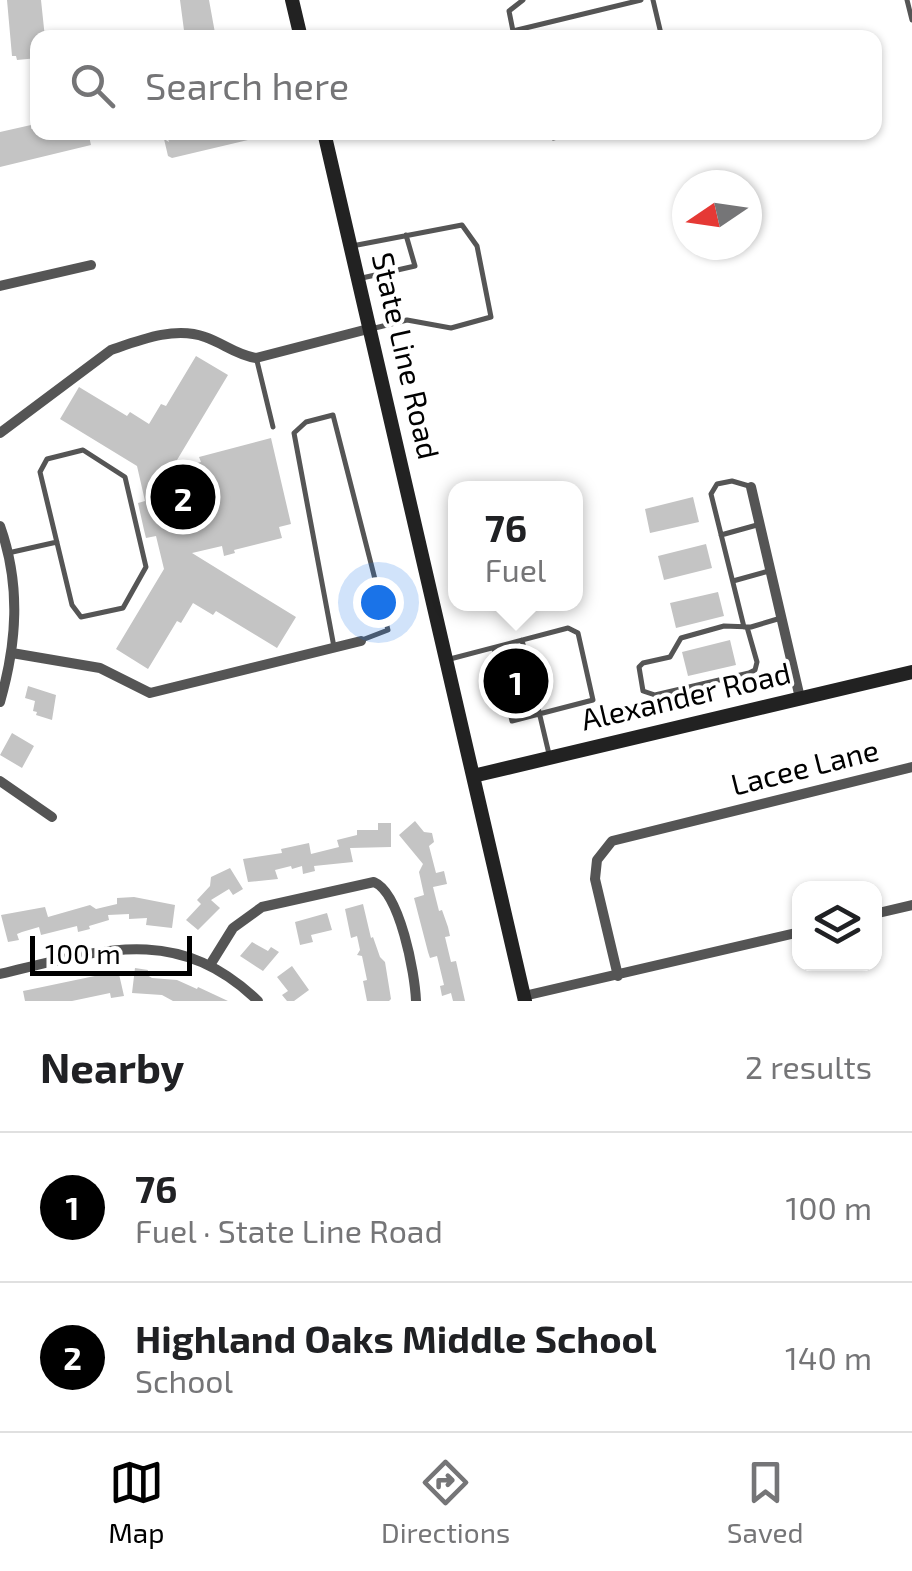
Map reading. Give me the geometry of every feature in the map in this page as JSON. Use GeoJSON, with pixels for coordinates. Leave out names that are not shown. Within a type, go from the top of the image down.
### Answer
{"type":"FeatureCollection","features":[{"type":"Feature","properties":{"kind":"street"},"geometry":{"type":"LineString","coordinates":[[292,0],[299,30]]}},
{"type":"Feature","properties":{"kind":"street","name":"State Line Road"},"geometry":{"type":"LineString","coordinates":[[326,140],[525,999]]}},
{"type":"Feature","properties":{"kind":"street"},"geometry":{"type":"LineString","coordinates":[[0,286],[92,265]]}},
{"type":"Feature","properties":{"kind":"street"},"geometry":{"type":"LineString","coordinates":[[0,433],[112,350],[132,342],[181,331],[204,336],[242,356],[256,358],[372,328]]}},
{"type":"Feature","properties":{"kind":"street"},"geometry":{"type":"LineString","coordinates":[[751,487],[800,698]]}},
{"type":"Feature","properties":{"kind":"street"},"geometry":{"type":"LineString","coordinates":[[0,526],[16,612],[12,654],[0,702]]}},
{"type":"Feature","properties":{"kind":"street"},"geometry":{"type":"LineString","coordinates":[[12,654],[100,668],[150,693],[360,641]]}},
{"type":"Feature","properties":{"kind":"street","name":"Alexander Road"},"geometry":{"type":"LineString","coordinates":[[473,776],[912,672]]}},
{"type":"Feature","properties":{"kind":"street","name":"Lacee Lane"},"geometry":{"type":"LineString","coordinates":[[618,976],[595,879],[596,860],[612,841],[912,767]]}},
{"type":"Feature","properties":{"kind":"street"},"geometry":{"type":"LineString","coordinates":[[0,782],[52,817]]}},
{"type":"Feature","properties":{"kind":"street"},"geometry":{"type":"LineString","coordinates":[[210,965],[233,928],[262,907],[366,882],[382,886],[394,901],[416,1001]]}},
{"type":"Feature","properties":{"kind":"street"},"geometry":{"type":"LineString","coordinates":[[882,912],[912,905]]}},
{"type":"Feature","properties":{"kind":"street"},"geometry":{"type":"LineString","coordinates":[[525,999],[792,934]]}},
{"type":"Feature","properties":{"kind":"street"},"geometry":{"type":"LineString","coordinates":[[0,974],[122,948],[173,952],[210,965],[258,1001]]}},
{"type":"Feature","properties":{"kind":"lane"},"geometry":{"type":"LineString","coordinates":[[512,30],[509,10],[523,0]]}},
{"type":"Feature","properties":{"kind":"lane"},"geometry":{"type":"LineString","coordinates":[[520,30],[640,0]]}},
{"type":"Feature","properties":{"kind":"lane"},"geometry":{"type":"LineString","coordinates":[[653,0],[660,30]]}},
{"type":"Feature","properties":{"kind":"lane"},"geometry":{"type":"LineString","coordinates":[[907,0],[912,20]]}},
{"type":"Feature","properties":{"kind":"lane"},"geometry":{"type":"LineString","coordinates":[[352,246],[462,225],[477,246],[491,317],[450,328],[407,320],[372,328]]}},
{"type":"Feature","properties":{"kind":"lane"},"geometry":{"type":"LineString","coordinates":[[360,279],[415,266],[406,235]]}},
{"type":"Feature","properties":{"kind":"lane"},"geometry":{"type":"LineString","coordinates":[[256,358],[273,427]]}},
{"type":"Feature","properties":{"kind":"lane"},"geometry":{"type":"LineString","coordinates":[[334,647],[294,433],[306,422],[333,416],[388,630],[360,641]]}},
{"type":"Feature","properties":{"kind":"lane"},"geometry":{"type":"LineString","coordinates":[[82,450],[124,477],[146,567],[123,608],[88,618],[76,612],[57,542],[40,472],[47,460],[82,450]]}},
{"type":"Feature","properties":{"kind":"lane"},"geometry":{"type":"LineString","coordinates":[[751,487],[732,481],[717,484],[712,490],[721,535],[733,581],[746,626],[756,662],[755,670],[655,695],[642,691],[639,667],[670,657],[680,638],[735,626],[746,626],[781,618]]}},
{"type":"Feature","properties":{"kind":"lane"},"geometry":{"type":"LineString","coordinates":[[721,535],[760,524]]}},
{"type":"Feature","properties":{"kind":"lane"},"geometry":{"type":"LineString","coordinates":[[4,554],[57,542]]}},
{"type":"Feature","properties":{"kind":"lane"},"geometry":{"type":"LineString","coordinates":[[733,581],[770,571]]}},
{"type":"Feature","properties":{"kind":"lane"},"geometry":{"type":"LineString","coordinates":[[446,660],[568,628],[578,633],[593,700],[512,721],[507,688],[494,648]]}},
{"type":"Feature","properties":{"kind":"lane"},"geometry":{"type":"LineString","coordinates":[[522,640],[550,758]]}},
{"type":"Feature","properties":{"kind":"lane"},"geometry":{"type":"LineString","coordinates":[[514,660],[526,656]]}},
{"type":"Feature","properties":{"kind":"lane"},"geometry":{"type":"LineString","coordinates":[[518,672],[529,670]]}},
{"type":"Feature","properties":{"kind":"lane"},"geometry":{"type":"LineString","coordinates":[[521,684],[532,681]]}},
{"type":"Feature","properties":{"kind":"lane"},"geometry":{"type":"LineString","coordinates":[[524,697],[535,694]]}},
{"type":"Feature","properties":{"kind":"building"},"geometry":{"type":"Polygon","coordinates":[[[7,0],[41,0],[44,30],[30,30],[30,59],[17,60],[12,56],[7,0]]]}},
{"type":"Feature","properties":{"kind":"building"},"geometry":{"type":"Polygon","coordinates":[[[180,0],[209,0],[214,30],[184,30],[180,0]]]}},
{"type":"Feature","properties":{"kind":"building"},"geometry":{"type":"Polygon","coordinates":[[[30,125],[30,140],[90,140],[91,145],[0,167],[0,132],[30,125]]]}},
{"type":"Feature","properties":{"kind":"building"},"geometry":{"type":"Polygon","coordinates":[[[164,140],[248,140],[172,158],[164,140]]]}},
{"type":"Feature","properties":{"kind":"building"},"geometry":{"type":"Polygon","coordinates":[[[196,356],[228,375],[171,470],[201,462],[199,457],[271,438],[291,524],[279,527],[282,538],[234,550],[235,553],[224,556],[222,546],[192,553],[296,617],[277,648],[216,611],[213,615],[193,603],[181,623],[177,621],[148,669],[116,649],[164,569],[156,536],[146,538],[138,503],[145,501],[137,466],[60,419],[79,387],[127,416],[130,412],[149,424],[161,404],[166,406],[196,356]]]}},
{"type":"Feature","properties":{"kind":"building"},"geometry":{"type":"Polygon","coordinates":[[[693,497],[699,522],[650,533],[645,509],[693,497]]]}},
{"type":"Feature","properties":{"kind":"building"},"geometry":{"type":"Polygon","coordinates":[[[706,544],[712,568],[664,580],[658,556],[706,544]]]}},
{"type":"Feature","properties":{"kind":"building"},"geometry":{"type":"Polygon","coordinates":[[[718,592],[724,616],[676,628],[670,603],[718,592]]]}},
{"type":"Feature","properties":{"kind":"building"},"geometry":{"type":"Polygon","coordinates":[[[730,640],[736,665],[688,676],[682,652],[730,640]]]}},
{"type":"Feature","properties":{"kind":"building"},"geometry":{"type":"Polygon","coordinates":[[[28,686],[56,695],[52,720],[33,711],[35,701],[25,698],[28,686]]]}},
{"type":"Feature","properties":{"kind":"building"},"geometry":{"type":"Polygon","coordinates":[[[12,733],[34,746],[22,768],[0,755],[12,733]]]}},
{"type":"Feature","properties":{"kind":"building"},"geometry":{"type":"Polygon","coordinates":[[[415,821],[424,832],[432,833],[434,842],[429,846],[436,873],[444,871],[447,884],[433,887],[448,927],[450,936],[445,937],[451,962],[456,961],[465,1001],[453,1001],[451,993],[442,996],[440,986],[444,985],[437,956],[430,958],[428,952],[414,898],[424,895],[419,872],[423,864],[399,835],[415,821]]]}},
{"type":"Feature","properties":{"kind":"building"},"geometry":{"type":"Polygon","coordinates":[[[378,823],[391,823],[391,847],[350,848],[353,862],[314,866],[315,871],[303,874],[302,866],[291,866],[275,870],[278,879],[248,882],[243,859],[282,853],[281,849],[309,843],[311,854],[339,847],[337,840],[357,835],[357,830],[378,830],[378,823]]]}},
{"type":"Feature","properties":{"kind":"building"},"geometry":{"type":"Polygon","coordinates":[[[230,868],[243,889],[233,895],[229,889],[211,900],[220,908],[198,930],[186,920],[201,904],[197,900],[210,886],[211,877],[230,868]]]}},
{"type":"Feature","properties":{"kind":"building"},"geometry":{"type":"Polygon","coordinates":[[[134,897],[175,905],[172,928],[146,925],[147,918],[129,919],[129,914],[108,915],[109,920],[89,926],[90,929],[78,932],[77,926],[41,935],[39,927],[17,934],[19,940],[8,942],[1,915],[45,907],[48,917],[90,905],[96,909],[117,904],[117,898],[134,897]]]}},
{"type":"Feature","properties":{"kind":"building"},"geometry":{"type":"Polygon","coordinates":[[[363,904],[371,938],[385,962],[389,1001],[367,1001],[362,956],[357,955],[357,936],[351,938],[345,909],[363,904]]]}},
{"type":"Feature","properties":{"kind":"building"},"geometry":{"type":"Polygon","coordinates":[[[327,913],[332,930],[311,935],[313,942],[300,945],[295,922],[327,913]]]}},
{"type":"Feature","properties":{"kind":"building"},"geometry":{"type":"Polygon","coordinates":[[[252,942],[279,952],[263,971],[240,956],[252,942]]]}},
{"type":"Feature","properties":{"kind":"building"},"geometry":{"type":"Polygon","coordinates":[[[292,966],[309,990],[294,1001],[287,1001],[282,995],[288,991],[277,977],[292,966]]]}},
{"type":"Feature","properties":{"kind":"building"},"geometry":{"type":"Polygon","coordinates":[[[135,968],[148,970],[147,975],[152,978],[177,980],[228,1001],[173,1001],[162,995],[132,993],[135,968]]]}},
{"type":"Feature","properties":{"kind":"building"},"geometry":{"type":"Polygon","coordinates":[[[119,974],[124,996],[111,998],[110,993],[72,1001],[25,1001],[23,991],[119,974]]]}},
{"type":"Feature","properties":{"kind":"place","name":"Highland Oaks Middle School"},"geometry":{"type":"Point","coordinates":[183,497]}},
{"type":"Feature","properties":{"kind":"place","name":"76"},"geometry":{"type":"Point","coordinates":[516,681]}}]}
